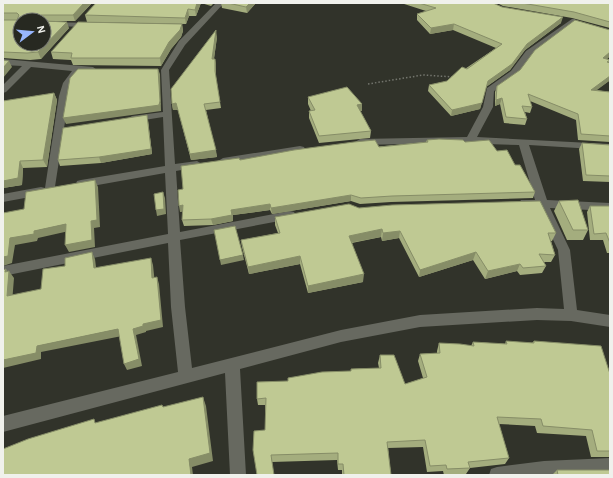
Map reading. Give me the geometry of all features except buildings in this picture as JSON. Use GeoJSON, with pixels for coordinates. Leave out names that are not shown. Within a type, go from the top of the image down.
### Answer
{"type":"FeatureCollection","features":[{"type":"Feature","properties":{"kind":"street"},"geometry":{"type":"LineString","coordinates":[[186,375],[178,306],[173,238],[171,168],[167,114],[161,70],[191,28],[220,3]]}},
{"type":"Feature","properties":{"kind":"street"},"geometry":{"type":"LineString","coordinates":[[470,141],[488,107],[490,90],[514,73],[529,53],[575,22],[558,18]]}},
{"type":"Feature","properties":{"kind":"street"},"geometry":{"type":"LineString","coordinates":[[52,24],[82,22],[102,25]]}},
{"type":"Feature","properties":{"kind":"street"},"geometry":{"type":"LineString","coordinates":[[68,36],[82,22]]}},
{"type":"Feature","properties":{"kind":"street"},"geometry":{"type":"LineString","coordinates":[[3,62],[29,64],[44,62],[77,70],[99,70]]}},
{"type":"Feature","properties":{"kind":"street"},"geometry":{"type":"LineString","coordinates":[[3,90],[29,64]]}},
{"type":"Feature","properties":{"kind":"street"},"geometry":{"type":"LineString","coordinates":[[3,198],[54,189],[67,83],[77,70]]}},
{"type":"Feature","properties":{"kind":"street"},"geometry":{"type":"LineString","coordinates":[[120,121],[167,114]]}},
{"type":"Feature","properties":{"kind":"street"},"geometry":{"type":"LineString","coordinates":[[353,143],[406,140],[523,142],[610,147]]}},
{"type":"Feature","properties":{"kind":"street"},"geometry":{"type":"LineString","coordinates":[[523,142],[542,203],[564,250],[571,315]]}},
{"type":"Feature","properties":{"kind":"street"},"geometry":{"type":"LineString","coordinates":[[72,186],[171,168],[314,148]]}},
{"type":"Feature","properties":{"kind":"street"},"geometry":{"type":"LineString","coordinates":[[510,204],[542,203],[610,207]]}},
{"type":"Feature","properties":{"kind":"street"},"geometry":{"type":"LineString","coordinates":[[3,271],[225,227],[299,214]]}},
{"type":"Feature","properties":{"kind":"street"},"geometry":{"type":"LineString","coordinates":[[3,424],[186,375],[341,336],[420,321],[499,315],[537,314],[571,315],[610,321]]}},
{"type":"Feature","properties":{"kind":"street"},"geometry":{"type":"LineString","coordinates":[[232,364],[238,475]]}},
{"type":"Feature","properties":{"kind":"street"},"geometry":{"type":"LineString","coordinates":[[497,475],[544,469],[610,466]]}},
{"type":"Feature","properties":{"kind":"path"},"geometry":{"type":"LineString","coordinates":[[368,84],[423,75],[461,79]]}}]}
